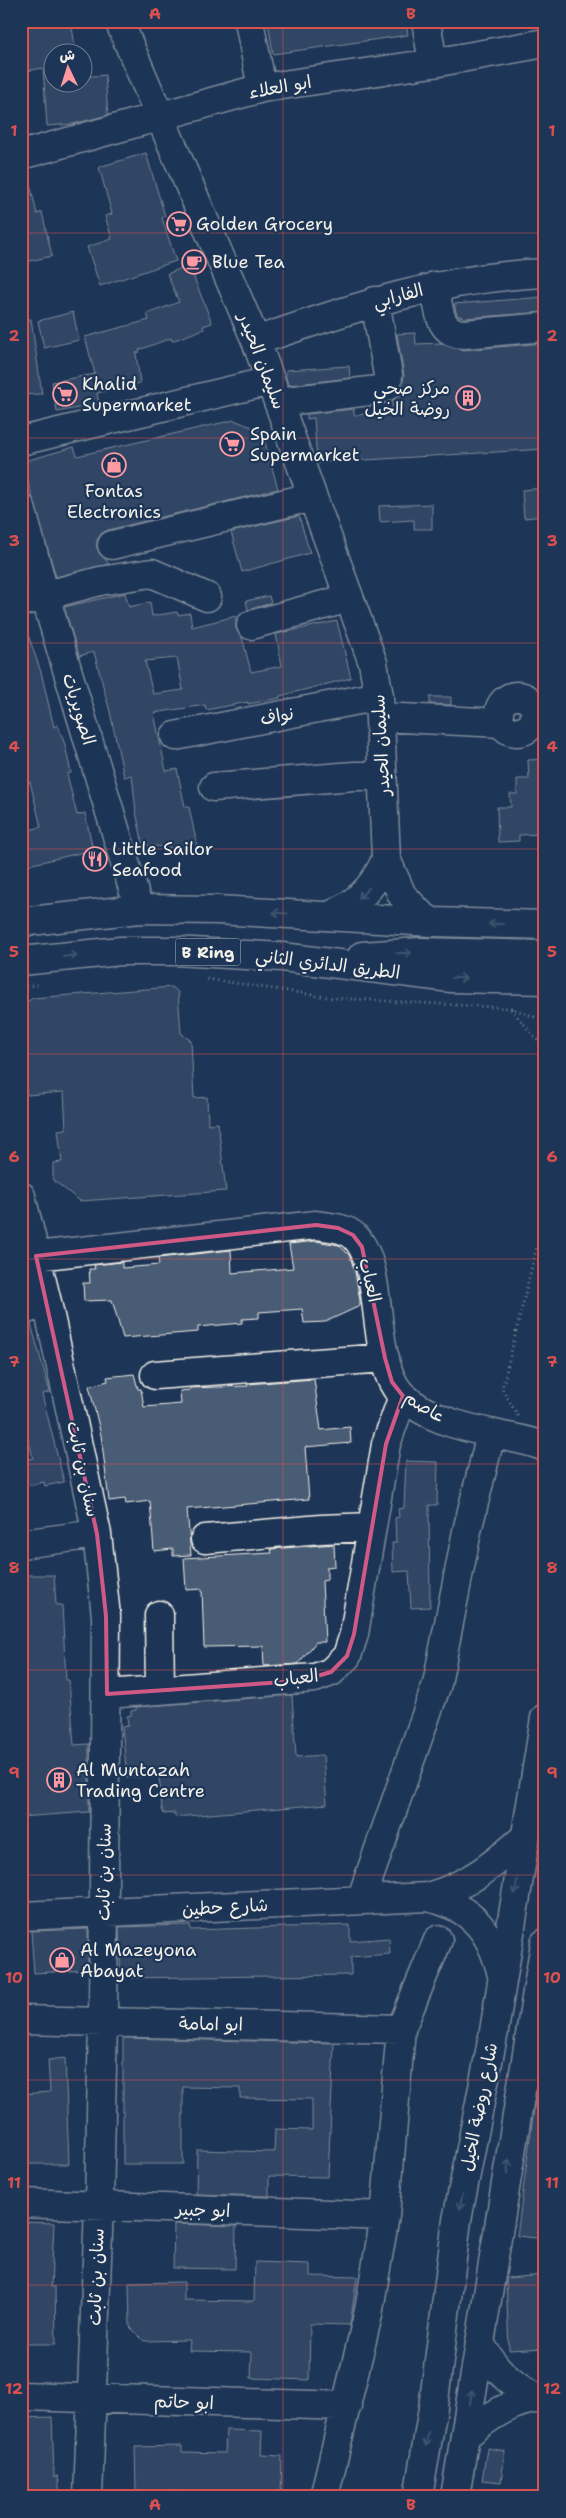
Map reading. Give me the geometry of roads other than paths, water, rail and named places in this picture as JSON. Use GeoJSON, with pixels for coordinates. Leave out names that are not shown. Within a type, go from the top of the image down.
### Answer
{"type":"FeatureCollection","features":[{"type":"Feature","properties":{"kind":"street","name":"سليمان الحيدر"},"geometry":{"type":"LineString","coordinates":[[120,21],[256,341],[311,497],[373,663],[380,706],[386,859],[402,895],[416,910],[432,922]]}},
{"type":"Feature","properties":{"kind":"street"},"geometry":{"type":"LineString","coordinates":[[249,21],[262,88]]}},
{"type":"Feature","properties":{"kind":"street"},"geometry":{"type":"LineString","coordinates":[[426,21],[433,63]]}},
{"type":"Feature","properties":{"kind":"street","name":"ابو العلاء"},"geometry":{"type":"LineString","coordinates":[[21,155],[262,88],[433,63],[545,43]]}},
{"type":"Feature","properties":{"kind":"street","name":"الفارابي"},"geometry":{"type":"LineString","coordinates":[[256,341],[375,301],[435,286],[464,280],[545,273]]}},
{"type":"Feature","properties":{"kind":"street"},"geometry":{"type":"LineString","coordinates":[[435,286],[443,324],[447,330],[453,333],[465,334],[545,327]]}},
{"type":"Feature","properties":{"kind":"street"},"geometry":{"type":"LineString","coordinates":[[21,441],[274,392],[378,390],[387,386],[388,375],[375,301]]}},
{"type":"Feature","properties":{"kind":"street"},"geometry":{"type":"LineString","coordinates":[[112,545],[311,497]]}},
{"type":"Feature","properties":{"kind":"street","name":"الصويريات"},"geometry":{"type":"LineString","coordinates":[[21,508],[33,599],[139,909]]}},
{"type":"Feature","properties":{"kind":"street"},"geometry":{"type":"LineString","coordinates":[[33,599],[100,581],[152,573],[207,598]]}},
{"type":"Feature","properties":{"kind":"street"},"geometry":{"type":"LineString","coordinates":[[251,625],[349,598]]}},
{"type":"Feature","properties":{"kind":"street","name":"نواف"},"geometry":{"type":"LineString","coordinates":[[175,736],[380,706],[501,723],[498,714],[501,704],[506,699],[514,696],[527,698],[532,704],[539,723]]}},
{"type":"Feature","properties":{"kind":"street"},"geometry":{"type":"LineString","coordinates":[[214,787],[354,776],[382,776]]}},
{"type":"Feature","properties":{"kind":"street"},"geometry":{"type":"LineString","coordinates":[[329,916],[354,903],[364,894],[373,884],[386,859]]}},
{"type":"Feature","properties":{"kind":"street"},"geometry":{"type":"LineString","coordinates":[[21,922],[139,909],[217,910],[432,922],[545,925]]}},
{"type":"Feature","properties":{"kind":"street","name":"الطريق الدائري الثاني"},"geometry":{"type":"LineString","coordinates":[[21,961],[121,951],[175,951],[273,956],[451,978],[545,980]]}},
{"type":"Feature","properties":{"kind":"street"},"geometry":{"type":"LineString","coordinates":[[321,962],[354,957],[412,953],[545,955]]}},
{"type":"Feature","properties":{"kind":"street"},"geometry":{"type":"LineString","coordinates":[[507,980],[545,1000]]}},
{"type":"Feature","properties":{"kind":"street","name":"سنان بن ثابت"},"geometry":{"type":"LineString","coordinates":[[21,1196],[47,1302],[97,1534],[106,1616],[107,1694],[102,1913],[103,2022],[99,2206],[88,2497]]}},
{"type":"Feature","properties":{"kind":"street","name":"العباب"},"geometry":{"type":"LineString","coordinates":[[36,1256],[316,1225],[338,1228],[353,1235],[362,1247],[370,1271],[384,1358]]}},
{"type":"Feature","properties":{"kind":"street"},"geometry":{"type":"LineString","coordinates":[[21,1311],[47,1302]]}},
{"type":"Feature","properties":{"kind":"street"},"geometry":{"type":"LineString","coordinates":[[155,1375],[384,1358]]}},
{"type":"Feature","properties":{"kind":"street","name":"عاصم"},"geometry":{"type":"LineString","coordinates":[[384,1358],[392,1382],[403,1396],[439,1419],[526,1436]]}},
{"type":"Feature","properties":{"kind":"street","name":"العباب"},"geometry":{"type":"LineString","coordinates":[[107,1694],[251,1682],[300,1681],[331,1672],[347,1656],[354,1634],[386,1444],[403,1396]]}},
{"type":"Feature","properties":{"kind":"street"},"geometry":{"type":"LineString","coordinates":[[362,1900],[437,1684],[468,1532],[526,1436]]}},
{"type":"Feature","properties":{"kind":"street"},"geometry":{"type":"LineString","coordinates":[[205,1539],[321,1529],[372,1527]]}},
{"type":"Feature","properties":{"kind":"street"},"geometry":{"type":"LineString","coordinates":[[21,1544],[97,1534]]}},
{"type":"Feature","properties":{"kind":"street"},"geometry":{"type":"LineString","coordinates":[[158,1615],[160,1690]]}},
{"type":"Feature","properties":{"kind":"street","name":"شارع روضة الخيل"},"geometry":{"type":"LineString","coordinates":[[418,2497],[433,2408],[457,2220],[494,2030],[545,1718]]}},
{"type":"Feature","properties":{"kind":"street","name":"شارع حطين"},"geometry":{"type":"LineString","coordinates":[[21,1916],[428,1897],[451,1890],[472,1880],[524,1838]]}},
{"type":"Feature","properties":{"kind":"street","name":"شارع حطين"},"geometry":{"type":"LineString","coordinates":[[428,1897],[447,1901],[464,1910],[478,1923],[490,1938],[502,1975]]}},
{"type":"Feature","properties":{"kind":"street"},"geometry":{"type":"LineString","coordinates":[[324,2497],[368,2315],[385,2216],[402,2029],[438,1940]]}},
{"type":"Feature","properties":{"kind":"street","name":"شارع روضة الخيل"},"geometry":{"type":"LineString","coordinates":[[455,2497],[545,1943]]}},
{"type":"Feature","properties":{"kind":"street","name":"ابو امامة"},"geometry":{"type":"LineString","coordinates":[[21,2020],[402,2029]]}},
{"type":"Feature","properties":{"kind":"street","name":"ابو جبير"},"geometry":{"type":"LineString","coordinates":[[21,2203],[385,2216]]}},
{"type":"Feature","properties":{"kind":"street"},"geometry":{"type":"LineString","coordinates":[[480,2343],[489,2361],[502,2376],[518,2388],[541,2398]]}},
{"type":"Feature","properties":{"kind":"street","name":"ابو حاتم"},"geometry":{"type":"LineString","coordinates":[[21,2396],[347,2406]]}},
{"type":"Feature","properties":{"kind":"street"},"geometry":{"type":"LineString","coordinates":[[465,2436],[486,2419],[502,2410],[541,2398]]}},
{"type":"Feature","properties":{"kind":"place","name":"Golden Grocery"},"geometry":{"type":"Point","coordinates":[179,224]}},
{"type":"Feature","properties":{"kind":"place","name":"Blue Tea"},"geometry":{"type":"Point","coordinates":[194,262]}},
{"type":"Feature","properties":{"kind":"place","name":"Khalid Supermarket"},"geometry":{"type":"Point","coordinates":[65,394]}},
{"type":"Feature","properties":{"kind":"place","name":"مركز صحي روضة الخيل"},"geometry":{"type":"Point","coordinates":[468,398]}},
{"type":"Feature","properties":{"kind":"place","name":"Spain Supermarket"},"geometry":{"type":"Point","coordinates":[232,444]}},
{"type":"Feature","properties":{"kind":"place","name":"Fontas Electronics"},"geometry":{"type":"Point","coordinates":[114,465]}},
{"type":"Feature","properties":{"kind":"place","name":"Little Sailor Seafood"},"geometry":{"type":"Point","coordinates":[95,859]}},
{"type":"Feature","properties":{"kind":"place","name":"Al Muntazah Trading Centre"},"geometry":{"type":"Point","coordinates":[59,1780]}},
{"type":"Feature","properties":{"kind":"place","name":"Al Mazeyona Abayat"},"geometry":{"type":"Point","coordinates":[62,1960]}}]}
